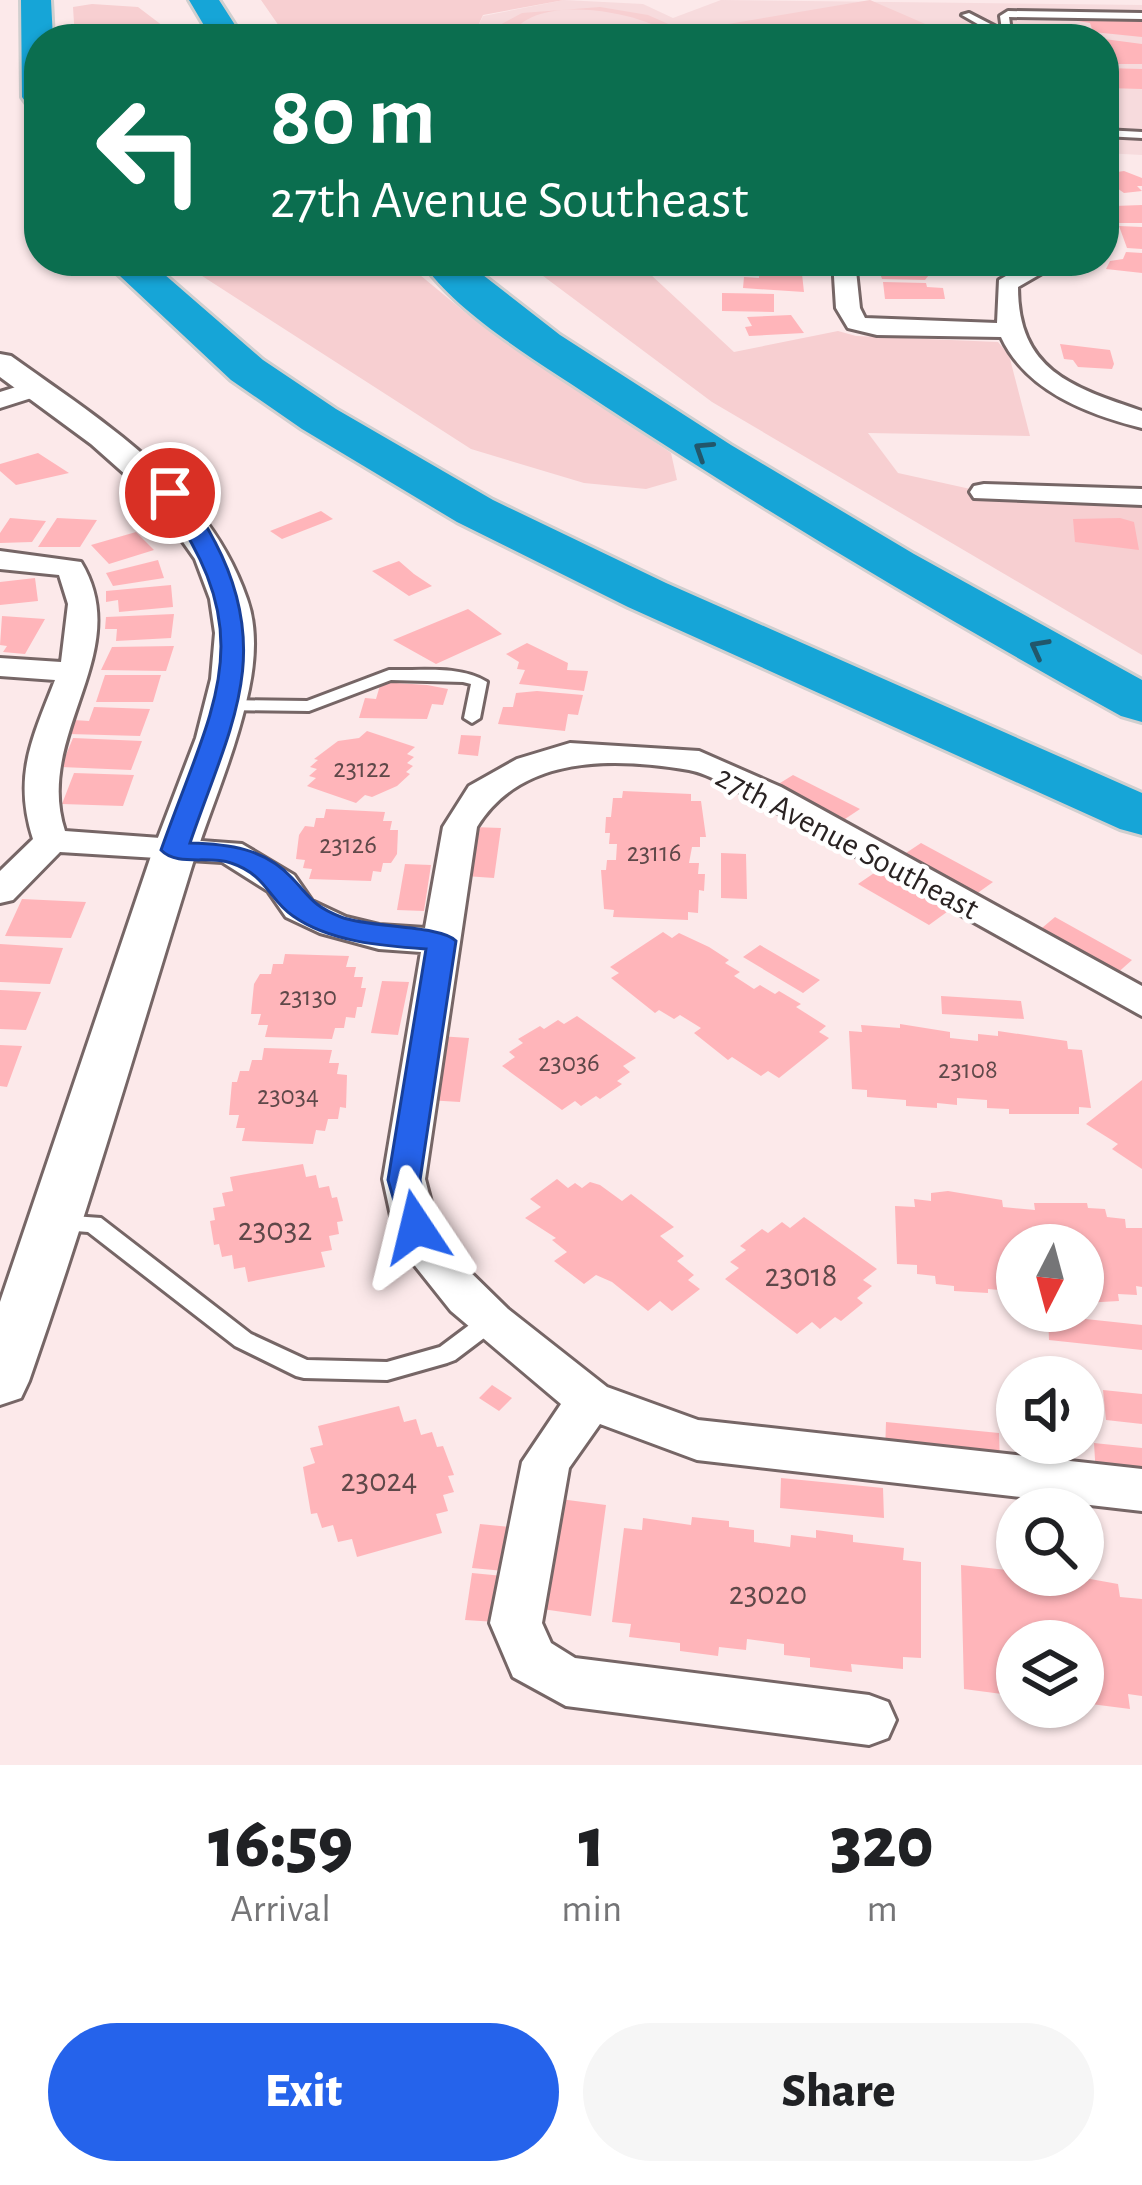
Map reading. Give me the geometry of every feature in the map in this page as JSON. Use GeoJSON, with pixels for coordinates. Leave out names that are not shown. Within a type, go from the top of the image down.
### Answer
{"type":"FeatureCollection","features":[{"type":"Feature","properties":{"kind":"highway"},"geometry":{"type":"LineString","coordinates":[[141,276],[248,370],[454,500],[647,595],[1142,817]]}},
{"type":"Feature","properties":{"kind":"highway"},"geometry":{"type":"LineString","coordinates":[[169,276],[286,370],[427,459],[941,706],[1142,795]]}},
{"type":"Feature","properties":{"kind":"highway"},"geometry":{"type":"LineString","coordinates":[[460,276],[532,334],[720,461],[877,557],[1142,704]]}},
{"type":"Feature","properties":{"kind":"street"},"geometry":{"type":"LineString","coordinates":[[845,276],[848,308],[856,323],[877,328],[1012,330]]}},
{"type":"Feature","properties":{"kind":"street"},"geometry":{"type":"LineString","coordinates":[[1017,276],[1007,285],[1012,330],[1022,358],[1036,375],[1073,397],[1142,420]]}},
{"type":"Feature","properties":{"kind":"street"},"geometry":{"type":"LineString","coordinates":[[0,363],[170,493],[196,525],[213,558],[231,602],[235,646],[224,705],[58,1223],[0,1381]]}},
{"type":"Feature","properties":{"kind":"street"},"geometry":{"type":"LineString","coordinates":[[0,400],[35,389]]}},
{"type":"Feature","properties":{"kind":"street"},"geometry":{"type":"LineString","coordinates":[[984,492],[1142,497]]}},
{"type":"Feature","properties":{"kind":"street"},"geometry":{"type":"LineString","coordinates":[[0,560],[70,568],[81,587],[80,642],[34,758],[30,781],[37,821],[51,841]]}},
{"type":"Feature","properties":{"kind":"street"},"geometry":{"type":"LineString","coordinates":[[0,668],[70,672]]}},
{"type":"Feature","properties":{"kind":"street","name":"27th Avenue Southeast"},"geometry":{"type":"LineString","coordinates":[[1142,1003],[769,794],[699,761],[570,753],[529,766],[481,793],[460,827],[404,1180],[416,1227],[441,1268],[492,1320],[590,1401],[698,1440],[1142,1490]]}},
{"type":"Feature","properties":{"kind":"street"},"geometry":{"type":"LineString","coordinates":[[0,892],[51,841],[230,852],[256,863],[281,883],[299,909],[333,925],[379,937],[442,941]]}},
{"type":"Feature","properties":{"kind":"street"},"geometry":{"type":"LineString","coordinates":[[590,1401],[546,1462],[516,1623],[532,1660],[566,1682],[869,1720]]}},
{"type":"Feature","properties":{"kind":"lane"},"geometry":{"type":"LineString","coordinates":[[1005,24],[1004,16],[1009,14],[1142,16]]}},
{"type":"Feature","properties":{"kind":"lane"},"geometry":{"type":"LineString","coordinates":[[966,15],[982,24]]}},
{"type":"Feature","properties":{"kind":"lane"},"geometry":{"type":"LineString","coordinates":[[224,705],[294,708],[376,677],[424,674],[479,682],[472,718]]}},
{"type":"Feature","properties":{"kind":"lane"},"geometry":{"type":"LineString","coordinates":[[58,1223],[93,1224],[243,1340],[304,1369],[387,1371],[447,1354],[492,1320]]}},
{"type":"Feature","properties":{"kind":"shaded area"},"geometry":{"type":"Polygon","coordinates":[[[261,0],[564,0],[483,15],[479,24],[278,24],[261,0]]]}},
{"type":"Feature","properties":{"kind":"shaded area"},"geometry":{"type":"Polygon","coordinates":[[[564,0],[643,4],[673,18],[721,0],[1142,5],[1142,155],[1119,154],[1119,24],[479,24],[483,16],[564,0]]]}},
{"type":"Feature","properties":{"kind":"shaded area"},"geometry":{"type":"Polygon","coordinates":[[[870,0],[925,24],[728,24],[870,0]]]}},
{"type":"Feature","properties":{"kind":"shaded area"},"geometry":{"type":"Polygon","coordinates":[[[73,7],[138,7],[160,24],[74,24],[73,7]]]}},
{"type":"Feature","properties":{"kind":"shaded area"},"geometry":{"type":"Polygon","coordinates":[[[600,7],[648,15],[668,24],[574,10],[540,14],[522,24],[502,24],[522,13],[600,7]]]}},
{"type":"Feature","properties":{"kind":"shaded area"},"geometry":{"type":"Polygon","coordinates":[[[202,276],[421,276],[466,313],[671,453],[677,480],[646,489],[584,483],[471,449],[202,276]]]}},
{"type":"Feature","properties":{"kind":"shaded area"},"geometry":{"type":"Polygon","coordinates":[[[543,276],[652,276],[734,352],[838,331],[856,336],[998,342],[1009,355],[1030,436],[868,433],[898,473],[984,492],[1142,497],[1142,655],[712,402],[543,276]]]}},
{"type":"Feature","properties":{"kind":"building"},"geometry":{"type":"Polygon","coordinates":[[[1076,15],[1142,20],[1142,37],[1119,35],[1119,24],[1078,21],[1076,15]]]}},
{"type":"Feature","properties":{"kind":"building"},"geometry":{"type":"Polygon","coordinates":[[[1119,41],[1142,44],[1142,64],[1119,64],[1119,41]]]}},
{"type":"Feature","properties":{"kind":"building"},"geometry":{"type":"Polygon","coordinates":[[[1119,68],[1142,69],[1142,89],[1119,88],[1119,68]]]}},
{"type":"Feature","properties":{"kind":"building"},"geometry":{"type":"Polygon","coordinates":[[[1119,172],[1142,178],[1142,186],[1137,186],[1142,191],[1119,190],[1119,172]]]}},
{"type":"Feature","properties":{"kind":"building"},"geometry":{"type":"Polygon","coordinates":[[[1142,205],[1142,223],[1119,223],[1119,206],[1142,205]]]}},
{"type":"Feature","properties":{"kind":"building"},"geometry":{"type":"Polygon","coordinates":[[[1119,226],[1142,227],[1142,249],[1127,248],[1119,226]]]}},
{"type":"Feature","properties":{"kind":"building"},"geometry":{"type":"Polygon","coordinates":[[[1126,252],[1142,253],[1142,273],[1119,270],[1126,252]]]}},
{"type":"Feature","properties":{"kind":"building"},"geometry":{"type":"Polygon","coordinates":[[[802,276],[804,292],[743,288],[744,277],[802,276]]]}},
{"type":"Feature","properties":{"kind":"building"},"geometry":{"type":"Polygon","coordinates":[[[881,276],[928,276],[925,280],[881,276]]]}},
{"type":"Feature","properties":{"kind":"building"},"geometry":{"type":"Polygon","coordinates":[[[883,282],[926,283],[943,288],[945,299],[885,299],[883,282]]]}},
{"type":"Feature","properties":{"kind":"building"},"geometry":{"type":"Polygon","coordinates":[[[722,293],[774,294],[774,312],[722,311],[722,293]]]}},
{"type":"Feature","properties":{"kind":"building"},"geometry":{"type":"Polygon","coordinates":[[[791,315],[804,333],[749,336],[745,327],[752,326],[747,317],[791,315]]]}},
{"type":"Feature","properties":{"kind":"building"},"geometry":{"type":"Polygon","coordinates":[[[1060,344],[1110,350],[1112,369],[1078,367],[1064,359],[1060,344]]]}},
{"type":"Feature","properties":{"kind":"building"},"geometry":{"type":"Polygon","coordinates":[[[38,453],[69,473],[16,485],[0,471],[0,464],[38,453]]]}},
{"type":"Feature","properties":{"kind":"building"},"geometry":{"type":"Polygon","coordinates":[[[321,511],[333,519],[282,539],[270,531],[321,511]]]}},
{"type":"Feature","properties":{"kind":"building"},"geometry":{"type":"Polygon","coordinates":[[[10,518],[46,521],[32,542],[0,543],[0,533],[10,518]]]}},
{"type":"Feature","properties":{"kind":"building"},"geometry":{"type":"Polygon","coordinates":[[[57,518],[97,520],[80,547],[38,547],[57,518]]]}},
{"type":"Feature","properties":{"kind":"building"},"geometry":{"type":"Polygon","coordinates":[[[1073,519],[1134,522],[1139,550],[1075,542],[1073,519]]]}},
{"type":"Feature","properties":{"kind":"building"},"geometry":{"type":"Polygon","coordinates":[[[136,532],[154,550],[109,564],[91,545],[136,532]]]}},
{"type":"Feature","properties":{"kind":"building"},"geometry":{"type":"Polygon","coordinates":[[[158,560],[164,578],[113,586],[106,573],[158,560]]]}},
{"type":"Feature","properties":{"kind":"building"},"geometry":{"type":"Polygon","coordinates":[[[399,561],[432,586],[409,596],[372,571],[399,561]]]}},
{"type":"Feature","properties":{"kind":"building"},"geometry":{"type":"Polygon","coordinates":[[[35,578],[38,601],[0,605],[0,582],[35,578]]]}},
{"type":"Feature","properties":{"kind":"building"},"geometry":{"type":"Polygon","coordinates":[[[171,585],[173,607],[119,612],[118,600],[106,602],[106,591],[171,585]]]}},
{"type":"Feature","properties":{"kind":"building"},"geometry":{"type":"Polygon","coordinates":[[[468,609],[502,634],[436,664],[393,640],[468,609]]]}},
{"type":"Feature","properties":{"kind":"building"},"geometry":{"type":"Polygon","coordinates":[[[174,614],[171,638],[116,641],[117,629],[105,629],[106,617],[174,614]]]}},
{"type":"Feature","properties":{"kind":"building"},"geometry":{"type":"Polygon","coordinates":[[[2,616],[45,619],[25,654],[3,652],[7,646],[0,645],[2,616]]]}},
{"type":"Feature","properties":{"kind":"building"},"geometry":{"type":"Polygon","coordinates":[[[527,643],[568,663],[567,670],[588,671],[584,691],[519,684],[525,670],[517,669],[519,662],[506,654],[527,643]]]}},
{"type":"Feature","properties":{"kind":"building"},"geometry":{"type":"Polygon","coordinates":[[[174,646],[166,671],[101,670],[112,647],[174,646]]]}},
{"type":"Feature","properties":{"kind":"building"},"geometry":{"type":"Polygon","coordinates":[[[105,675],[161,675],[153,702],[96,702],[105,675]]]}},
{"type":"Feature","properties":{"kind":"building"},"geometry":{"type":"Polygon","coordinates":[[[381,682],[448,689],[443,705],[432,704],[427,719],[359,718],[365,698],[376,699],[381,682]]]}},
{"type":"Feature","properties":{"kind":"building"},"geometry":{"type":"Polygon","coordinates":[[[516,693],[583,695],[578,715],[568,714],[565,731],[498,724],[503,707],[513,707],[516,693]]]}},
{"type":"Feature","properties":{"kind":"building"},"geometry":{"type":"Polygon","coordinates":[[[94,707],[150,709],[140,736],[69,734],[74,720],[89,721],[94,707]]]}},
{"type":"Feature","properties":{"kind":"building"},"geometry":{"type":"Polygon","coordinates":[[[367,731],[415,747],[407,754],[414,757],[407,763],[413,766],[406,772],[410,774],[397,786],[372,797],[365,795],[356,803],[307,786],[316,778],[309,776],[317,769],[310,767],[318,760],[314,759],[338,741],[359,738],[367,731]]]}},
{"type":"Feature","properties":{"kind":"building"},"geometry":{"type":"Polygon","coordinates":[[[461,735],[481,736],[478,756],[458,754],[461,735]]]}},
{"type":"Feature","properties":{"kind":"building"},"geometry":{"type":"Polygon","coordinates":[[[73,738],[142,741],[131,770],[61,767],[73,738]]]}},
{"type":"Feature","properties":{"kind":"building"},"geometry":{"type":"Polygon","coordinates":[[[74,773],[134,775],[123,806],[62,804],[74,773]]]}},
{"type":"Feature","properties":{"kind":"building"},"geometry":{"type":"Polygon","coordinates":[[[793,775],[860,809],[839,823],[772,788],[793,775]]]}},
{"type":"Feature","properties":{"kind":"building"},"geometry":{"type":"Polygon","coordinates":[[[623,791],[691,794],[691,801],[701,801],[706,837],[700,837],[700,847],[692,847],[689,863],[699,863],[698,874],[705,874],[704,891],[699,890],[698,913],[688,912],[688,920],[613,917],[614,910],[604,909],[601,870],[606,870],[607,860],[616,860],[617,844],[609,844],[606,817],[611,817],[613,798],[622,798],[623,791]]]}},
{"type":"Feature","properties":{"kind":"building"},"geometry":{"type":"Polygon","coordinates":[[[326,809],[385,812],[383,821],[392,821],[390,830],[398,830],[397,854],[391,863],[383,863],[381,872],[373,871],[371,881],[309,879],[312,869],[303,868],[305,860],[296,859],[299,835],[305,826],[314,827],[316,818],[324,818],[326,809]]]}},
{"type":"Feature","properties":{"kind":"building"},"geometry":{"type":"Polygon","coordinates":[[[473,827],[501,828],[494,878],[465,876],[473,827]]]}},
{"type":"Feature","properties":{"kind":"building"},"geometry":{"type":"Polygon","coordinates":[[[921,843],[993,882],[972,897],[900,857],[921,843]]]}},
{"type":"Feature","properties":{"kind":"building"},"geometry":{"type":"Polygon","coordinates":[[[721,853],[746,854],[747,899],[721,898],[721,853]]]}},
{"type":"Feature","properties":{"kind":"building"},"geometry":{"type":"Polygon","coordinates":[[[405,864],[431,865],[424,911],[397,910],[405,864]]]}},
{"type":"Feature","properties":{"kind":"building"},"geometry":{"type":"Polygon","coordinates":[[[880,869],[951,909],[929,925],[858,884],[880,869]]]}},
{"type":"Feature","properties":{"kind":"building"},"geometry":{"type":"Polygon","coordinates":[[[22,899],[86,902],[71,938],[5,936],[22,899]]]}},
{"type":"Feature","properties":{"kind":"building"},"geometry":{"type":"Polygon","coordinates":[[[1055,917],[1132,960],[1114,976],[1036,933],[1055,917]]]}},
{"type":"Feature","properties":{"kind":"building"},"geometry":{"type":"Polygon","coordinates":[[[663,932],[672,938],[679,933],[709,947],[740,972],[734,976],[754,989],[760,985],[775,994],[779,991],[801,1004],[796,1007],[826,1026],[819,1032],[829,1038],[779,1078],[768,1071],[761,1076],[732,1057],[728,1060],[694,1033],[701,1028],[680,1015],[674,1019],[659,1010],[655,1013],[611,978],[619,973],[610,967],[663,932]]]}},
{"type":"Feature","properties":{"kind":"building"},"geometry":{"type":"Polygon","coordinates":[[[0,944],[63,948],[50,984],[0,982],[0,944]]]}},
{"type":"Feature","properties":{"kind":"building"},"geometry":{"type":"Polygon","coordinates":[[[760,945],[820,980],[803,993],[743,957],[760,945]]]}},
{"type":"Feature","properties":{"kind":"building"},"geometry":{"type":"Polygon","coordinates":[[[285,954],[349,956],[346,967],[356,967],[354,977],[363,977],[362,1007],[357,1007],[355,1018],[346,1017],[344,1028],[335,1028],[332,1039],[265,1037],[268,1025],[258,1025],[261,1014],[251,1014],[254,984],[260,974],[271,974],[273,964],[283,964],[285,954]]]}},
{"type":"Feature","properties":{"kind":"building"},"geometry":{"type":"Polygon","coordinates":[[[382,981],[409,982],[398,1035],[371,1033],[382,981]]]}},
{"type":"Feature","properties":{"kind":"building"},"geometry":{"type":"Polygon","coordinates":[[[0,990],[41,992],[26,1030],[0,1029],[0,990]]]}},
{"type":"Feature","properties":{"kind":"building"},"geometry":{"type":"Polygon","coordinates":[[[941,996],[1021,1001],[1024,1019],[942,1014],[941,996]]]}},
{"type":"Feature","properties":{"kind":"building"},"geometry":{"type":"Polygon","coordinates":[[[577,1016],[636,1058],[623,1066],[630,1072],[617,1081],[622,1084],[600,1099],[596,1096],[581,1106],[575,1101],[562,1110],[502,1066],[515,1057],[509,1052],[523,1043],[518,1039],[540,1026],[544,1029],[558,1020],[564,1024],[577,1016]]]}},
{"type":"Feature","properties":{"kind":"building"},"geometry":{"type":"Polygon","coordinates":[[[900,1024],[978,1041],[978,1034],[998,1036],[998,1031],[1067,1041],[1068,1049],[1082,1050],[1091,1108],[1079,1107],[1079,1114],[1009,1114],[1009,1109],[987,1108],[987,1100],[957,1098],[957,1105],[906,1106],[906,1100],[867,1097],[867,1090],[852,1089],[849,1031],[862,1032],[861,1025],[900,1028],[900,1024]]]}},
{"type":"Feature","properties":{"kind":"building"},"geometry":{"type":"Polygon","coordinates":[[[438,1036],[469,1038],[460,1102],[427,1100],[438,1036]]]}},
{"type":"Feature","properties":{"kind":"building"},"geometry":{"type":"Polygon","coordinates":[[[0,1045],[22,1046],[7,1087],[0,1086],[0,1045]]]}},
{"type":"Feature","properties":{"kind":"building"},"geometry":{"type":"Polygon","coordinates":[[[264,1048],[332,1050],[329,1063],[339,1063],[337,1074],[347,1075],[346,1108],[340,1107],[338,1119],[328,1119],[325,1131],[316,1130],[313,1144],[242,1141],[245,1128],[236,1128],[239,1115],[229,1115],[232,1082],[237,1082],[240,1071],[249,1071],[252,1060],[262,1060],[264,1048]]]}},
{"type":"Feature","properties":{"kind":"building"},"geometry":{"type":"Polygon","coordinates":[[[1142,1080],[1142,1169],[1112,1149],[1118,1144],[1086,1124],[1142,1080]]]}},
{"type":"Feature","properties":{"kind":"building"},"geometry":{"type":"Polygon","coordinates":[[[303,1164],[306,1177],[316,1175],[319,1188],[329,1186],[332,1198],[337,1197],[343,1221],[337,1222],[339,1234],[329,1236],[332,1250],[321,1252],[325,1267],[248,1282],[245,1267],[234,1269],[232,1255],[222,1257],[219,1244],[214,1245],[213,1208],[225,1206],[222,1193],[233,1191],[230,1177],[303,1164]]]}},
{"type":"Feature","properties":{"kind":"building"},"geometry":{"type":"Polygon","coordinates":[[[557,1179],[568,1188],[575,1183],[582,1188],[590,1182],[600,1185],[622,1201],[631,1194],[674,1227],[660,1236],[684,1256],[677,1261],[694,1275],[688,1280],[700,1289],[672,1311],[660,1301],[648,1311],[612,1282],[596,1275],[584,1284],[554,1261],[567,1252],[552,1240],[556,1238],[525,1218],[541,1207],[530,1199],[557,1179]]]}},
{"type":"Feature","properties":{"kind":"building"},"geometry":{"type":"Polygon","coordinates":[[[948,1191],[1002,1200],[1003,1207],[1035,1210],[1034,1203],[1087,1203],[1088,1208],[1105,1209],[1107,1217],[1125,1219],[1126,1228],[1142,1228],[1142,1287],[1136,1286],[1137,1295],[1118,1294],[1119,1301],[1104,1302],[1104,1224],[996,1224],[996,1290],[954,1291],[954,1286],[936,1284],[935,1276],[917,1274],[917,1265],[897,1264],[895,1206],[915,1207],[914,1199],[931,1201],[931,1193],[948,1191]]]}},
{"type":"Feature","properties":{"kind":"building"},"geometry":{"type":"Polygon","coordinates":[[[804,1217],[877,1269],[863,1280],[872,1286],[857,1298],[863,1303],[841,1321],[835,1317],[820,1329],[812,1322],[797,1334],[725,1279],[739,1268],[730,1262],[746,1250],[740,1246],[762,1229],[768,1233],[782,1222],[790,1228],[804,1217]]]}},
{"type":"Feature","properties":{"kind":"building"},"geometry":{"type":"Polygon","coordinates":[[[1104,1321],[1142,1325],[1142,1350],[1049,1340],[1049,1332],[1104,1332],[1104,1321]]]}},
{"type":"Feature","properties":{"kind":"building"},"geometry":{"type":"Polygon","coordinates":[[[492,1385],[512,1398],[499,1411],[479,1398],[492,1385]]]}},
{"type":"Feature","properties":{"kind":"building"},"geometry":{"type":"Polygon","coordinates":[[[1104,1390],[1142,1394],[1142,1424],[1106,1420],[1104,1390]]]}},
{"type":"Feature","properties":{"kind":"building"},"geometry":{"type":"Polygon","coordinates":[[[399,1406],[404,1422],[416,1419],[421,1435],[432,1432],[437,1447],[443,1446],[454,1475],[448,1476],[454,1492],[443,1495],[448,1511],[436,1514],[442,1533],[357,1557],[352,1539],[338,1542],[333,1525],[322,1528],[317,1513],[311,1514],[303,1467],[315,1463],[310,1448],[323,1445],[318,1426],[399,1406]]]}},
{"type":"Feature","properties":{"kind":"building"},"geometry":{"type":"Polygon","coordinates":[[[886,1422],[996,1433],[996,1464],[1000,1465],[885,1453],[886,1422]]]}},
{"type":"Feature","properties":{"kind":"building"},"geometry":{"type":"Polygon","coordinates":[[[1104,1444],[1142,1448],[1142,1480],[1096,1476],[1095,1464],[1104,1464],[1104,1444]]]}},
{"type":"Feature","properties":{"kind":"building"},"geometry":{"type":"Polygon","coordinates":[[[781,1478],[883,1488],[884,1518],[780,1508],[781,1478]]]}},
{"type":"Feature","properties":{"kind":"building"},"geometry":{"type":"Polygon","coordinates":[[[560,1499],[606,1505],[591,1616],[542,1609],[560,1499]]]}},
{"type":"Feature","properties":{"kind":"building"},"geometry":{"type":"Polygon","coordinates":[[[692,1517],[729,1521],[729,1527],[754,1530],[754,1542],[790,1547],[791,1535],[816,1538],[816,1530],[853,1535],[853,1542],[904,1548],[903,1560],[921,1562],[921,1658],[903,1657],[903,1669],[851,1664],[852,1672],[810,1667],[810,1658],[784,1655],[784,1644],[747,1639],[746,1650],[719,1647],[718,1656],[680,1651],[680,1643],[629,1637],[631,1624],[612,1622],[624,1528],[642,1530],[643,1518],[691,1525],[692,1517]]]}},
{"type":"Feature","properties":{"kind":"building"},"geometry":{"type":"Polygon","coordinates":[[[480,1524],[510,1527],[504,1571],[472,1568],[480,1524]]]}},
{"type":"Feature","properties":{"kind":"building"},"geometry":{"type":"Polygon","coordinates":[[[961,1565],[996,1569],[996,1596],[1104,1596],[1104,1581],[1118,1584],[1120,1597],[1142,1599],[1142,1696],[1128,1694],[1130,1709],[1104,1706],[1104,1620],[996,1620],[996,1693],[964,1689],[961,1565]]]}},
{"type":"Feature","properties":{"kind":"building"},"geometry":{"type":"Polygon","coordinates":[[[472,1573],[503,1576],[496,1622],[465,1620],[472,1573]]]}},
{"type":"Feature","properties":{"kind":"route"},"geometry":{"type":"LineString","coordinates":[[170,493],[196,525],[213,558],[231,602],[235,646],[229,692],[174,850],[230,852],[256,863],[281,883],[299,909],[333,925],[379,937],[442,941],[404,1180],[416,1227]]}}]}
